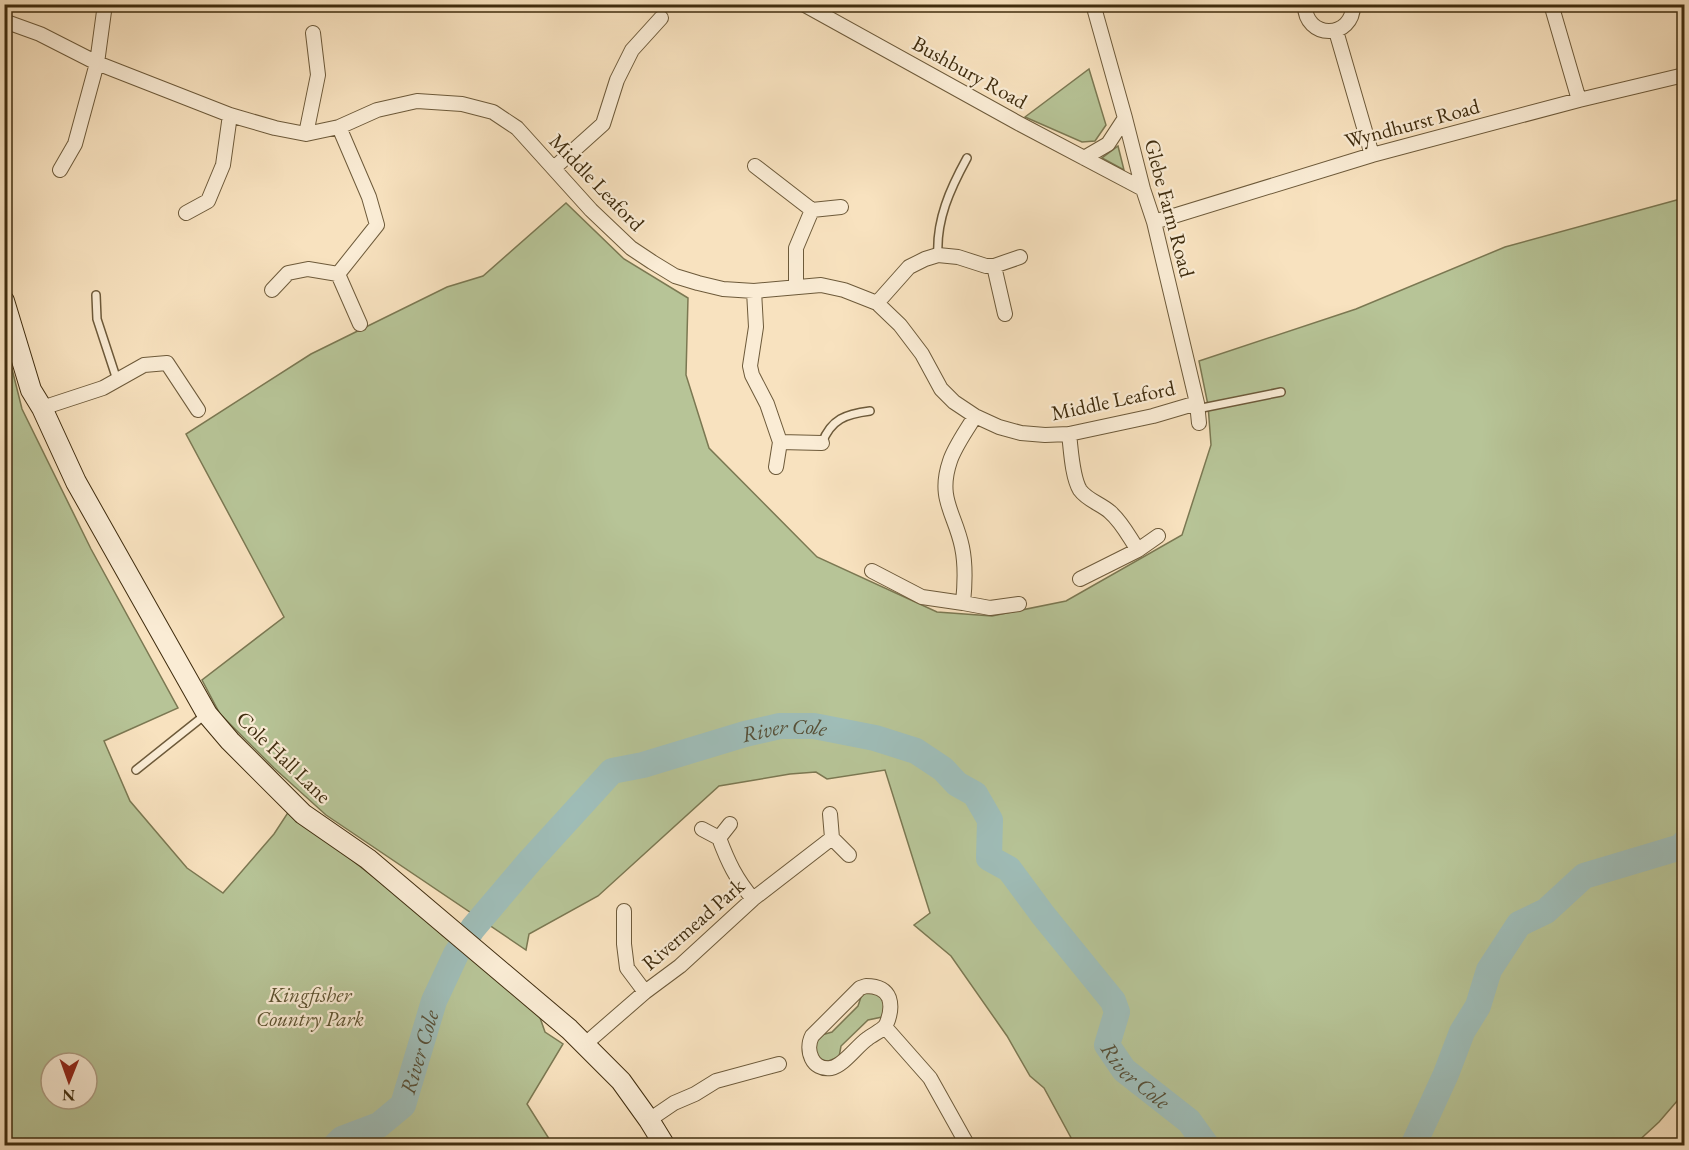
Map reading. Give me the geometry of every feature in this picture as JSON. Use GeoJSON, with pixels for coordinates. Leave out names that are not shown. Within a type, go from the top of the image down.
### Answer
{"type":"FeatureCollection","features":[{"type":"Feature","properties":{"kind":"street"},"geometry":{"type":"LineString","coordinates":[[60,170],[75,144],[97,63],[105,4]]}},
{"type":"Feature","properties":{"kind":"street","name":"Bushbury Road"},"geometry":{"type":"LineString","coordinates":[[803,4],[1143,189]]}},
{"type":"Feature","properties":{"kind":"street","name":"Glebe Farm Road"},"geometry":{"type":"LineString","coordinates":[[1093,4],[1154,222],[1198,412]]}},
{"type":"Feature","properties":{"kind":"street"},"geometry":{"type":"LineString","coordinates":[[1305,4],[1306,15],[1314,27],[1329,32],[1336,31],[1349,22],[1353,4]]}},
{"type":"Feature","properties":{"kind":"street"},"geometry":{"type":"LineString","coordinates":[[1551,4],[1579,100]]}},
{"type":"Feature","properties":{"kind":"street"},"geometry":{"type":"LineString","coordinates":[[554,168],[603,124],[617,80],[632,50],[661,18]]}},
{"type":"Feature","properties":{"kind":"street","name":"Middle Leaford"},"geometry":{"type":"LineString","coordinates":[[4,21],[40,34],[97,63],[230,115],[306,134],[339,127],[377,110],[417,101],[462,104],[493,112],[517,128],[591,210],[631,249],[675,276],[723,289],[754,291],[821,285],[844,290],[877,303],[900,325],[922,354],[941,390],[975,416],[999,427],[1021,434],[1069,434],[1153,416],[1198,412]]}},
{"type":"Feature","properties":{"kind":"street"},"geometry":{"type":"LineString","coordinates":[[1336,31],[1372,155]]}},
{"type":"Feature","properties":{"kind":"street"},"geometry":{"type":"LineString","coordinates":[[306,134],[318,75],[313,33]]}},
{"type":"Feature","properties":{"kind":"street","name":"Wyndhurst Road"},"geometry":{"type":"LineString","coordinates":[[1154,222],[1372,155],[1579,100],[1684,75]]}},
{"type":"Feature","properties":{"kind":"street"},"geometry":{"type":"LineString","coordinates":[[186,213],[208,201],[224,165],[230,115]]}},
{"type":"Feature","properties":{"kind":"street"},"geometry":{"type":"LineString","coordinates":[[1084,158],[1108,144],[1125,118]]}},
{"type":"Feature","properties":{"kind":"street"},"geometry":{"type":"LineString","coordinates":[[338,274],[377,225],[369,197],[339,127]]}},
{"type":"Feature","properties":{"kind":"street"},"geometry":{"type":"LineString","coordinates":[[755,166],[812,210],[841,207]]}},
{"type":"Feature","properties":{"kind":"street"},"geometry":{"type":"LineString","coordinates":[[796,287],[796,248],[812,210]]}},
{"type":"Feature","properties":{"kind":"street"},"geometry":{"type":"LineString","coordinates":[[877,303],[909,267],[925,259],[938,255],[958,257],[986,266],[994,266],[1020,257]]}},
{"type":"Feature","properties":{"kind":"street"},"geometry":{"type":"LineString","coordinates":[[994,266],[1005,314]]}},
{"type":"Feature","properties":{"kind":"street"},"geometry":{"type":"LineString","coordinates":[[273,290],[288,273],[308,269],[338,274]]}},
{"type":"Feature","properties":{"kind":"street"},"geometry":{"type":"LineString","coordinates":[[338,274],[360,324]]}},
{"type":"Feature","properties":{"kind":"street"},"geometry":{"type":"LineString","coordinates":[[754,291],[756,327],[750,366],[780,442],[776,467]]}},
{"type":"Feature","properties":{"kind":"street","name":"Cole Hall Lane"},"geometry":{"type":"LineString","coordinates":[[4,301],[31,390],[42,408],[76,482],[207,714],[230,741],[303,814],[368,859],[569,1029],[621,1081],[650,1120],[665,1146]]}},
{"type":"Feature","properties":{"kind":"street"},"geometry":{"type":"LineString","coordinates":[[42,408],[103,388],[144,365],[167,363],[198,410]]}},
{"type":"Feature","properties":{"kind":"street"},"geometry":{"type":"LineString","coordinates":[[963,603],[966,573],[962,545],[945,496],[950,460],[975,416]]}},
{"type":"Feature","properties":{"kind":"street"},"geometry":{"type":"LineString","coordinates":[[1069,434],[1076,481],[1080,489],[1120,522],[1138,550]]}},
{"type":"Feature","properties":{"kind":"street"},"geometry":{"type":"LineString","coordinates":[[780,442],[822,443]]}},
{"type":"Feature","properties":{"kind":"street"},"geometry":{"type":"LineString","coordinates":[[1080,579],[1138,550],[1158,536]]}},
{"type":"Feature","properties":{"kind":"street"},"geometry":{"type":"LineString","coordinates":[[872,571],[922,597],[990,608],[1019,604]]}},
{"type":"Feature","properties":{"kind":"street"},"geometry":{"type":"LineString","coordinates":[[830,814],[832,838],[849,855]]}},
{"type":"Feature","properties":{"kind":"street"},"geometry":{"type":"LineString","coordinates":[[719,838],[730,824]]}},
{"type":"Feature","properties":{"kind":"street"},"geometry":{"type":"LineString","coordinates":[[702,829],[719,838],[738,881],[753,899]]}},
{"type":"Feature","properties":{"kind":"street","name":"Rivermead Park"},"geometry":{"type":"LineString","coordinates":[[584,1045],[645,992],[680,966],[753,899],[832,838]]}},
{"type":"Feature","properties":{"kind":"street"},"geometry":{"type":"LineString","coordinates":[[624,911],[627,968],[645,992]]}},
{"type":"Feature","properties":{"kind":"street"},"geometry":{"type":"LineString","coordinates":[[872,986],[883,989],[886,993],[891,1009],[885,1028],[868,1038],[837,1066],[825,1068],[812,1061],[809,1046],[812,1036],[860,988],[872,986]]}},
{"type":"Feature","properties":{"kind":"street"},"geometry":{"type":"LineString","coordinates":[[885,1028],[930,1078],[968,1146]]}},
{"type":"Feature","properties":{"kind":"street"},"geometry":{"type":"LineString","coordinates":[[650,1120],[674,1103],[716,1081],[779,1064]]}},
{"type":"Feature","properties":{"kind":"lane"},"geometry":{"type":"LineString","coordinates":[[938,255],[937,243],[943,210],[967,158]]}},
{"type":"Feature","properties":{"kind":"lane"},"geometry":{"type":"LineString","coordinates":[[96,295],[97,320],[117,380]]}},
{"type":"Feature","properties":{"kind":"lane"},"geometry":{"type":"LineString","coordinates":[[1198,412],[1281,392]]}},
{"type":"Feature","properties":{"kind":"lane"},"geometry":{"type":"LineString","coordinates":[[822,443],[827,432],[836,422],[850,414],[870,411]]}},
{"type":"Feature","properties":{"kind":"lane"},"geometry":{"type":"LineString","coordinates":[[136,771],[207,714]]}},
{"type":"Feature","properties":{"kind":"green space"},"geometry":{"type":"Polygon","coordinates":[[[1089,69],[1106,125],[1095,141],[1082,142],[1025,117],[1089,69]]]}},
{"type":"Feature","properties":{"kind":"green space"},"geometry":{"type":"Polygon","coordinates":[[[1118,146],[1124,170],[1102,158],[1118,146]]]}},
{"type":"Feature","properties":{"kind":"green space"},"geometry":{"type":"Polygon","coordinates":[[[1684,198],[1684,1093],[1659,1122],[1634,1145],[1075,1145],[1044,1088],[1030,1076],[1007,1036],[951,956],[914,925],[930,913],[885,770],[827,779],[816,772],[790,774],[719,786],[598,896],[529,934],[526,950],[326,815],[274,768],[220,714],[202,680],[284,617],[186,434],[311,354],[447,287],[483,276],[566,203],[624,259],[688,298],[686,375],[709,448],[817,557],[937,612],[992,616],[1066,601],[1182,535],[1211,445],[1208,405],[1199,361],[1356,309],[1505,247],[1684,198]]]}},
{"type":"Feature","properties":{"kind":"green space","name":"Kingfisher Country Park"},"geometry":{"type":"Polygon","coordinates":[[[4,337],[22,409],[91,549],[178,708],[104,741],[130,801],[187,868],[223,893],[274,834],[289,811],[426,918],[442,935],[538,1012],[545,1032],[563,1044],[527,1104],[553,1145],[5,1145],[4,337]]]}},
{"type":"Feature","properties":{"kind":"green space"},"geometry":{"type":"Polygon","coordinates":[[[873,992],[884,1002],[882,1017],[868,1020],[841,1046],[839,1057],[828,1061],[820,1059],[815,1048],[818,1036],[832,1032],[858,1006],[862,994],[873,992]]]}},
{"type":"Feature","properties":{"kind":"waterway","name":"River Cole"},"geometry":{"type":"LineString","coordinates":[[335,1146],[342,1139],[379,1125],[403,1105],[434,1001],[456,954],[473,928],[529,862],[612,771],[643,765],[745,734],[780,726],[814,726],[875,738],[916,751],[943,769],[957,784],[975,794],[990,820],[989,858],[1009,869],[1113,1001],[1117,1012],[1107,1045],[1124,1070],[1189,1121],[1207,1146]]}},
{"type":"Feature","properties":{"kind":"waterway","name":"River Cole"},"geometry":{"type":"LineString","coordinates":[[1413,1146],[1446,1074],[1462,1032],[1478,1006],[1489,970],[1519,924],[1546,911],[1584,876],[1681,847],[1684,843]]}}]}
